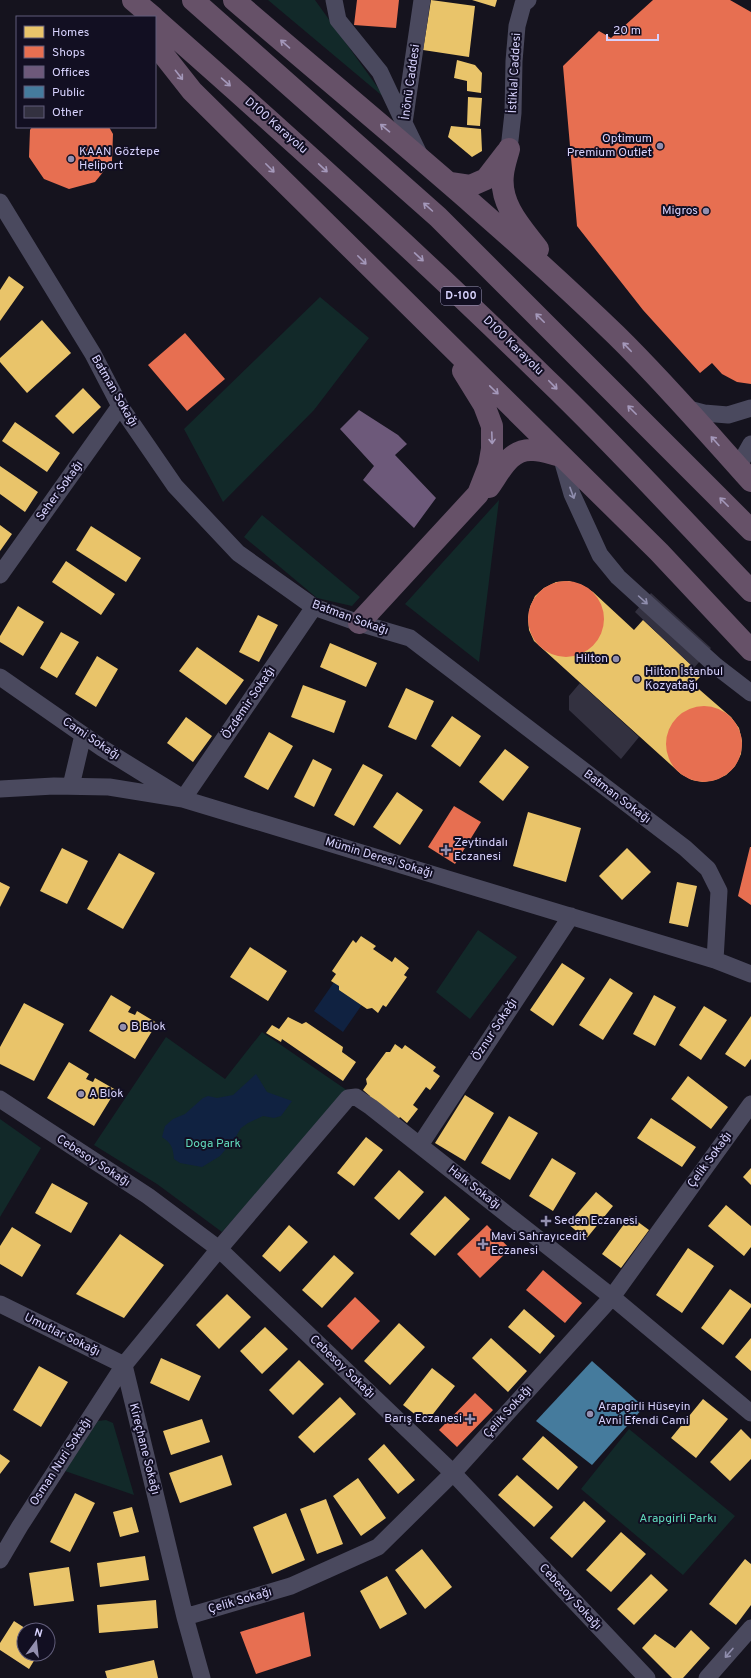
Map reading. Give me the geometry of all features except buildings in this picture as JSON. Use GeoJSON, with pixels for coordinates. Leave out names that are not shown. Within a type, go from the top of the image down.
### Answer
{"type":"FeatureCollection","features":[{"type":"Feature","properties":{"kind":"highway"},"geometry":{"type":"LineString","coordinates":[[120,0],[133,16]]}},
{"type":"Feature","properties":{"kind":"highway"},"geometry":{"type":"LineString","coordinates":[[133,0],[152,16]]}},
{"type":"Feature","properties":{"kind":"highway"},"geometry":{"type":"LineString","coordinates":[[193,0],[438,217],[751,530]]}},
{"type":"Feature","properties":{"kind":"highway"},"geometry":{"type":"LineString","coordinates":[[234,0],[450,183],[577,299],[616,336],[685,408],[745,474]]}},
{"type":"Feature","properties":{"kind":"highway","name":"D100 Karayolu"},"geometry":{"type":"LineString","coordinates":[[156,20],[318,163],[467,302],[549,381],[751,591]]}},
{"type":"Feature","properties":{"kind":"highway"},"geometry":{"type":"LineString","coordinates":[[156,45],[192,91],[444,342],[659,552],[751,650]]}},
{"type":"Feature","properties":{"kind":"highway"},"geometry":{"type":"LineString","coordinates":[[450,183],[470,186],[486,179],[509,149]]}},
{"type":"Feature","properties":{"kind":"highway"},"geometry":{"type":"LineString","coordinates":[[509,149],[503,174],[503,191],[514,219],[577,299]]}},
{"type":"Feature","properties":{"kind":"highway"},"geometry":{"type":"LineString","coordinates":[[475,206],[505,222],[514,219]]}},
{"type":"Feature","properties":{"kind":"highway"},"geometry":{"type":"LineString","coordinates":[[444,342],[484,405],[492,426],[492,449],[489,466],[471,508]]}},
{"type":"Feature","properties":{"kind":"highway"},"geometry":{"type":"LineString","coordinates":[[365,625],[471,508],[506,461],[521,451],[532,450],[561,456]]}},
{"type":"Feature","properties":{"kind":"street"},"geometry":{"type":"LineString","coordinates":[[334,0],[338,20],[380,72],[404,123]]}},
{"type":"Feature","properties":{"kind":"street","name":"İnönü Caddesi"},"geometry":{"type":"LineString","coordinates":[[422,0],[404,123],[422,160]]}},
{"type":"Feature","properties":{"kind":"street","name":"İstiklal Caddesi"},"geometry":{"type":"LineString","coordinates":[[509,149],[513,113],[514,61],[517,26],[524,1]]}},
{"type":"Feature","properties":{"kind":"street","name":"Batman Sokağı"},"geometry":{"type":"LineString","coordinates":[[0,202],[93,354],[120,406],[174,486],[238,553],[314,607],[365,625],[410,638],[685,848],[708,869],[718,891],[714,960]]}},
{"type":"Feature","properties":{"kind":"street","name":"Seher Sokağı"},"geometry":{"type":"LineString","coordinates":[[0,575],[120,406]]}},
{"type":"Feature","properties":{"kind":"street"},"geometry":{"type":"LineString","coordinates":[[685,408],[704,413],[728,415],[751,408]]}},
{"type":"Feature","properties":{"kind":"street"},"geometry":{"type":"LineString","coordinates":[[745,474],[751,444]]}},
{"type":"Feature","properties":{"kind":"street"},"geometry":{"type":"LineString","coordinates":[[561,456],[572,494],[600,555],[618,577],[716,666],[751,692]]}},
{"type":"Feature","properties":{"kind":"street","name":"Özdemir Sokağı"},"geometry":{"type":"LineString","coordinates":[[184,799],[314,607]]}},
{"type":"Feature","properties":{"kind":"street","name":"Cami Sokağı"},"geometry":{"type":"LineString","coordinates":[[0,677],[83,735],[184,799]]}},
{"type":"Feature","properties":{"kind":"street"},"geometry":{"type":"LineString","coordinates":[[72,786],[83,735]]}},
{"type":"Feature","properties":{"kind":"street"},"geometry":{"type":"LineString","coordinates":[[119,789],[126,763]]}},
{"type":"Feature","properties":{"kind":"street","name":"Mümin Deresi Sokağı"},"geometry":{"type":"LineString","coordinates":[[0,789],[72,786],[119,789],[184,799],[714,960],[751,974]]}},
{"type":"Feature","properties":{"kind":"street","name":"Öznur Sokağı"},"geometry":{"type":"LineString","coordinates":[[420,1145],[570,916]]}},
{"type":"Feature","properties":{"kind":"street","name":"Halk Sokağı"},"geometry":{"type":"LineString","coordinates":[[219,1249],[348,1098],[356,1097],[420,1145],[612,1297],[751,1413]]}},
{"type":"Feature","properties":{"kind":"street","name":"Cebesoy Sokağı"},"geometry":{"type":"LineString","coordinates":[[0,1099],[148,1196],[219,1249],[453,1472],[647,1678]]}},
{"type":"Feature","properties":{"kind":"street","name":"Çelik Sokağı"},"geometry":{"type":"LineString","coordinates":[[185,1617],[292,1586],[378,1547],[453,1472],[612,1297],[751,1104]]}},
{"type":"Feature","properties":{"kind":"street"},"geometry":{"type":"LineString","coordinates":[[124,1365],[219,1249]]}},
{"type":"Feature","properties":{"kind":"street","name":"Umutlar Sokağı"},"geometry":{"type":"LineString","coordinates":[[0,1304],[124,1365]]}},
{"type":"Feature","properties":{"kind":"street","name":"Osman Nuri Sokağı"},"geometry":{"type":"LineString","coordinates":[[0,1560],[20,1526],[124,1365]]}},
{"type":"Feature","properties":{"kind":"street","name":"Kireçhane Sokağı"},"geometry":{"type":"LineString","coordinates":[[124,1365],[185,1617],[202,1678]]}},
{"type":"Feature","properties":{"kind":"street"},"geometry":{"type":"LineString","coordinates":[[707,1678],[751,1628]]}},
{"type":"Feature","properties":{"kind":"green space"},"geometry":{"type":"Polygon","coordinates":[[[268,0],[315,0],[386,99],[268,0]]]}},
{"type":"Feature","properties":{"kind":"green space"},"geometry":{"type":"Polygon","coordinates":[[[320,297],[369,338],[314,410],[223,502],[184,429],[320,297]]]}},
{"type":"Feature","properties":{"kind":"green space"},"geometry":{"type":"Polygon","coordinates":[[[499,500],[479,662],[405,604],[499,500]]]}},
{"type":"Feature","properties":{"kind":"green space"},"geometry":{"type":"Polygon","coordinates":[[[262,515],[360,597],[352,606],[317,598],[244,537],[262,515]]]}},
{"type":"Feature","properties":{"kind":"green space"},"geometry":{"type":"Polygon","coordinates":[[[478,930],[517,957],[470,1019],[436,992],[478,930]]]}},
{"type":"Feature","properties":{"kind":"green space","name":"Doga Park"},"geometry":{"type":"Polygon","coordinates":[[[262,1032],[348,1091],[222,1232],[157,1184],[94,1145],[166,1037],[225,1079],[262,1032]]]}},
{"type":"Feature","properties":{"kind":"green space"},"geometry":{"type":"Polygon","coordinates":[[[0,1119],[41,1148],[0,1217],[0,1119]]]}},
{"type":"Feature","properties":{"kind":"green space"},"geometry":{"type":"Polygon","coordinates":[[[106,1420],[113,1423],[134,1495],[65,1471],[98,1421],[106,1420]]]}},
{"type":"Feature","properties":{"kind":"green space","name":"Arapgirli Parkı"},"geometry":{"type":"Polygon","coordinates":[[[629,1429],[735,1516],[683,1575],[581,1489],[629,1429]]]}},
{"type":"Feature","properties":{"kind":"water"},"geometry":{"type":"Polygon","coordinates":[[[339,975],[368,996],[343,1032],[314,1011],[339,975]]]}},
{"type":"Feature","properties":{"kind":"water"},"geometry":{"type":"Polygon","coordinates":[[[256,1074],[267,1092],[292,1101],[281,1116],[274,1118],[263,1116],[248,1123],[241,1128],[220,1156],[202,1167],[180,1163],[174,1159],[171,1146],[168,1141],[162,1137],[165,1126],[173,1119],[185,1114],[203,1098],[208,1096],[217,1098],[233,1095],[256,1074]]]}},
{"type":"Feature","properties":{"kind":"place","name":"Optimum Premium Outlet"},"geometry":{"type":"Point","coordinates":[660,146]}},
{"type":"Feature","properties":{"kind":"place","name":"KAAN Göztepe Heliport"},"geometry":{"type":"Point","coordinates":[71,159]}},
{"type":"Feature","properties":{"kind":"place","name":"Migros"},"geometry":{"type":"Point","coordinates":[706,211]}},
{"type":"Feature","properties":{"kind":"place","name":"Hilton"},"geometry":{"type":"Point","coordinates":[616,659]}},
{"type":"Feature","properties":{"kind":"place","name":"Hilton İstanbul Kozyatağı"},"geometry":{"type":"Point","coordinates":[637,679]}},
{"type":"Feature","properties":{"kind":"place","name":"Zeytindalı Eczanesi"},"geometry":{"type":"Point","coordinates":[446,850]}},
{"type":"Feature","properties":{"kind":"place","name":"B Blok"},"geometry":{"type":"Point","coordinates":[123,1027]}},
{"type":"Feature","properties":{"kind":"place","name":"A Blok"},"geometry":{"type":"Point","coordinates":[81,1094]}},
{"type":"Feature","properties":{"kind":"place","name":"Seden Eczanesi"},"geometry":{"type":"Point","coordinates":[546,1221]}},
{"type":"Feature","properties":{"kind":"place","name":"Mavi Sahrayıcedit Eczanesi"},"geometry":{"type":"Point","coordinates":[483,1244]}},
{"type":"Feature","properties":{"kind":"place","name":"Arapgirli Hüseyin Avni Efendi Cami"},"geometry":{"type":"Point","coordinates":[590,1414]}},
{"type":"Feature","properties":{"kind":"place","name":"Barış Eczanesi"},"geometry":{"type":"Point","coordinates":[470,1419]}}]}
